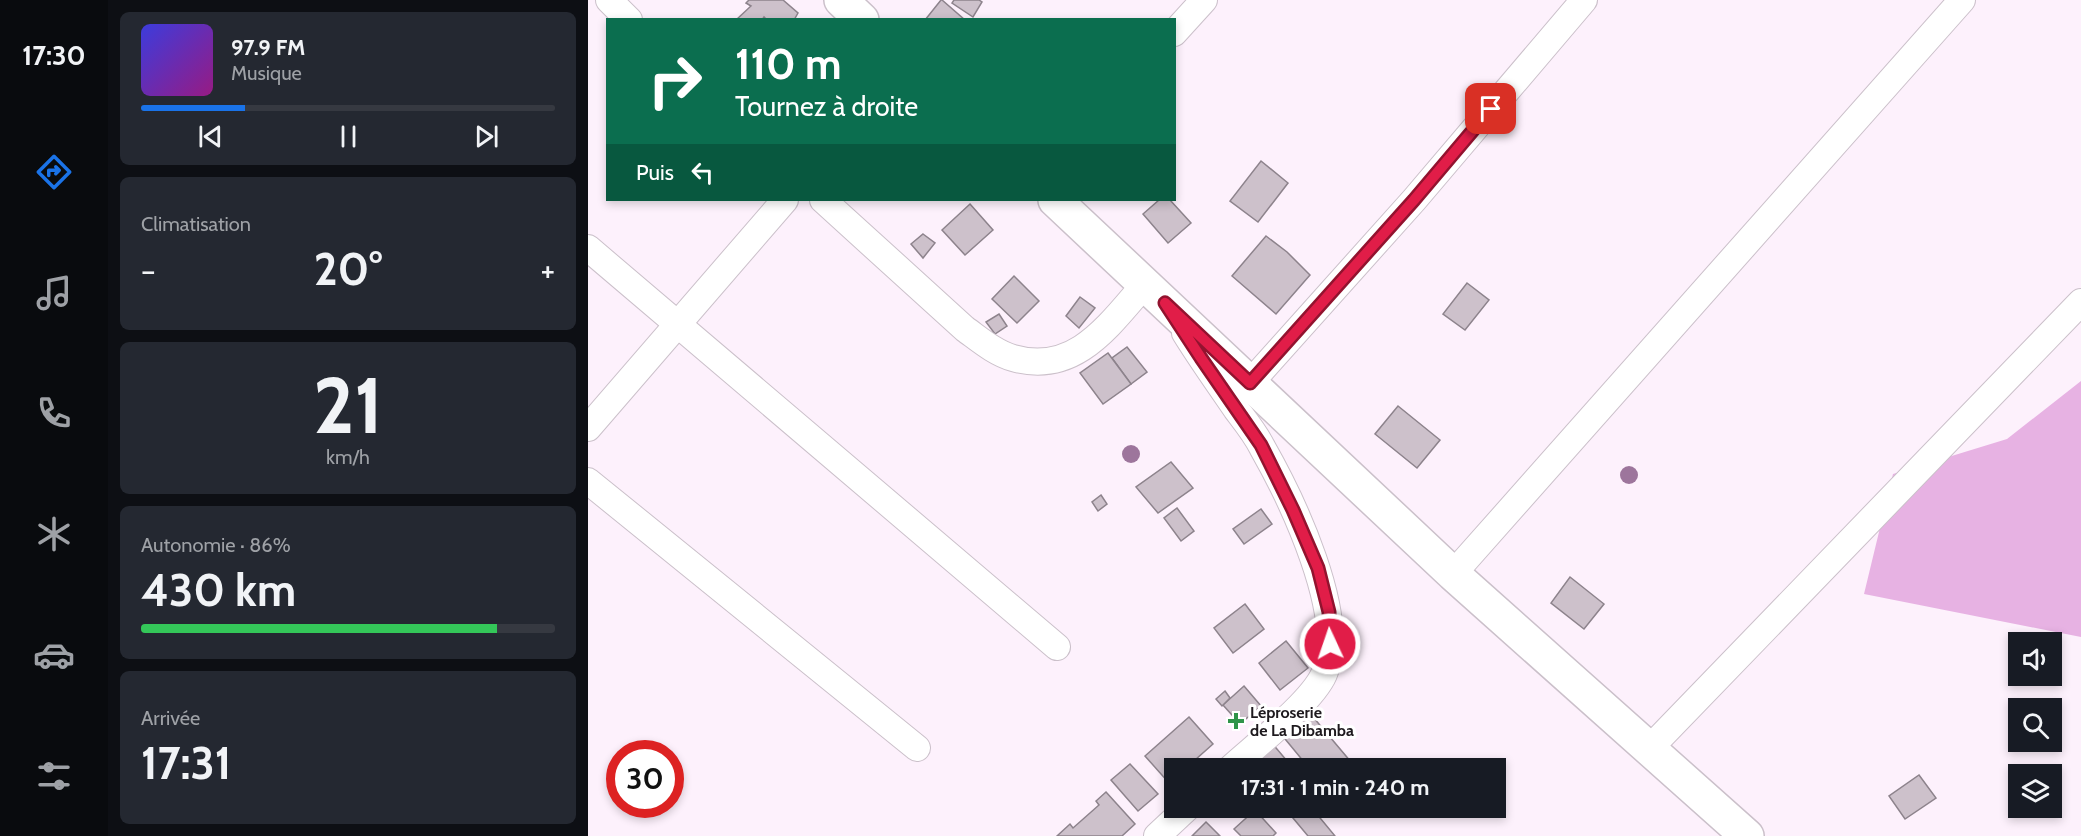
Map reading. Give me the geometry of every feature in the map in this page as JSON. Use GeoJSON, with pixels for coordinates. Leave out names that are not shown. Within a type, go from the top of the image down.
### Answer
{"type":"FeatureCollection","features":[{"type":"Feature","properties":{"kind":"main road"},"geometry":{"type":"LineString","coordinates":[[841,0],[860,18]]}},
{"type":"Feature","properties":{"kind":"main road"},"geometry":{"type":"LineString","coordinates":[[1056,201],[1453,574],[1747,836]]}},
{"type":"Feature","properties":{"kind":"street"},"geometry":{"type":"LineString","coordinates":[[609,0],[627,18]]}},
{"type":"Feature","properties":{"kind":"street"},"geometry":{"type":"LineString","coordinates":[[1176,31],[1204,0]]}},
{"type":"Feature","properties":{"kind":"street"},"geometry":{"type":"LineString","coordinates":[[1250,383],[1414,200],[1584,0]]}},
{"type":"Feature","properties":{"kind":"street"},"geometry":{"type":"LineString","coordinates":[[1453,574],[1962,0]]}},
{"type":"Feature","properties":{"kind":"street"},"geometry":{"type":"LineString","coordinates":[[588,428],[784,201]]}},
{"type":"Feature","properties":{"kind":"street"},"geometry":{"type":"LineString","coordinates":[[824,201],[965,329],[1011,357],[1034,361],[1057,360],[1077,352],[1155,293],[1261,445],[1318,568],[1329,612],[1330,644],[1324,674],[1312,693],[1242,758]]}},
{"type":"Feature","properties":{"kind":"street"},"geometry":{"type":"LineString","coordinates":[[588,248],[1057,647]]}},
{"type":"Feature","properties":{"kind":"street"},"geometry":{"type":"LineString","coordinates":[[1649,749],[2081,302]]}},
{"type":"Feature","properties":{"kind":"street"},"geometry":{"type":"LineString","coordinates":[[588,481],[917,748]]}},
{"type":"Feature","properties":{"kind":"street"},"geometry":{"type":"LineString","coordinates":[[1156,836],[1176,818]]}},
{"type":"Feature","properties":{"kind":"shaded area"},"geometry":{"type":"Polygon","coordinates":[[[2081,381],[2081,637],[1864,594],[1893,474],[2007,439],[2081,381]]]}},
{"type":"Feature","properties":{"kind":"building"},"geometry":{"type":"Polygon","coordinates":[[[749,0],[783,0],[798,13],[795,18],[738,18],[751,6],[746,3],[749,0]]]}},
{"type":"Feature","properties":{"kind":"building"},"geometry":{"type":"Polygon","coordinates":[[[942,0],[963,18],[927,18],[942,0]]]}},
{"type":"Feature","properties":{"kind":"building"},"geometry":{"type":"Polygon","coordinates":[[[954,0],[982,2],[973,17],[952,3],[954,0]]]}},
{"type":"Feature","properties":{"kind":"building"},"geometry":{"type":"Polygon","coordinates":[[[1261,161],[1288,183],[1258,222],[1230,201],[1261,161]]]}},
{"type":"Feature","properties":{"kind":"building"},"geometry":{"type":"Polygon","coordinates":[[[1158,201],[1171,201],[1191,223],[1168,243],[1143,214],[1158,201]]]}},
{"type":"Feature","properties":{"kind":"building"},"geometry":{"type":"Polygon","coordinates":[[[970,204],[993,230],[965,255],[942,230],[970,204]]]}},
{"type":"Feature","properties":{"kind":"building"},"geometry":{"type":"Polygon","coordinates":[[[923,234],[935,243],[923,258],[911,244],[923,234]]]}},
{"type":"Feature","properties":{"kind":"building"},"geometry":{"type":"Polygon","coordinates":[[[1266,236],[1287,252],[1310,275],[1276,314],[1232,276],[1266,236]]]}},
{"type":"Feature","properties":{"kind":"building"},"geometry":{"type":"Polygon","coordinates":[[[1014,276],[1039,301],[1017,323],[992,299],[1014,276]]]}},
{"type":"Feature","properties":{"kind":"building"},"geometry":{"type":"Polygon","coordinates":[[[1467,283],[1489,300],[1465,330],[1443,314],[1467,283]]]}},
{"type":"Feature","properties":{"kind":"building"},"geometry":{"type":"Polygon","coordinates":[[[1080,297],[1095,308],[1079,328],[1066,316],[1080,297]]]}},
{"type":"Feature","properties":{"kind":"building"},"geometry":{"type":"Polygon","coordinates":[[[999,314],[1007,326],[995,334],[986,322],[999,314]]]}},
{"type":"Feature","properties":{"kind":"building"},"geometry":{"type":"Polygon","coordinates":[[[1127,347],[1147,372],[1131,384],[1112,358],[1127,347]]]}},
{"type":"Feature","properties":{"kind":"building"},"geometry":{"type":"Polygon","coordinates":[[[1108,353],[1131,384],[1103,404],[1080,373],[1108,353]]]}},
{"type":"Feature","properties":{"kind":"building"},"geometry":{"type":"Polygon","coordinates":[[[1398,406],[1440,440],[1417,468],[1375,434],[1398,406]]]}},
{"type":"Feature","properties":{"kind":"building"},"geometry":{"type":"Polygon","coordinates":[[[1171,462],[1193,488],[1158,513],[1136,487],[1171,462]]]}},
{"type":"Feature","properties":{"kind":"building"},"geometry":{"type":"Polygon","coordinates":[[[1101,495],[1107,504],[1098,511],[1092,502],[1101,495]]]}},
{"type":"Feature","properties":{"kind":"building"},"geometry":{"type":"Polygon","coordinates":[[[1177,508],[1194,531],[1181,541],[1164,518],[1177,508]]]}},
{"type":"Feature","properties":{"kind":"building"},"geometry":{"type":"Polygon","coordinates":[[[1261,509],[1272,524],[1244,544],[1233,529],[1261,509]]]}},
{"type":"Feature","properties":{"kind":"building"},"geometry":{"type":"Polygon","coordinates":[[[1570,577],[1604,604],[1584,629],[1551,603],[1570,577]]]}},
{"type":"Feature","properties":{"kind":"building"},"geometry":{"type":"Polygon","coordinates":[[[1245,604],[1264,629],[1233,653],[1214,628],[1245,604]]]}},
{"type":"Feature","properties":{"kind":"building"},"geometry":{"type":"Polygon","coordinates":[[[1286,641],[1308,668],[1280,690],[1259,663],[1286,641]]]}},
{"type":"Feature","properties":{"kind":"building"},"geometry":{"type":"Polygon","coordinates":[[[1244,686],[1261,706],[1240,724],[1223,705],[1244,686]]]}},
{"type":"Feature","properties":{"kind":"building"},"geometry":{"type":"Polygon","coordinates":[[[1225,691],[1230,698],[1222,706],[1216,699],[1225,691]]]}},
{"type":"Feature","properties":{"kind":"building"},"geometry":{"type":"Polygon","coordinates":[[[1308,711],[1348,758],[1301,758],[1281,734],[1308,711]]]}},
{"type":"Feature","properties":{"kind":"building"},"geometry":{"type":"Polygon","coordinates":[[[1189,717],[1213,744],[1197,758],[1164,758],[1164,777],[1145,756],[1189,717]]]}},
{"type":"Feature","properties":{"kind":"building"},"geometry":{"type":"Polygon","coordinates":[[[1271,742],[1285,758],[1257,758],[1271,742]]]}},
{"type":"Feature","properties":{"kind":"building"},"geometry":{"type":"Polygon","coordinates":[[[1130,764],[1158,794],[1138,811],[1111,780],[1130,764]]]}},
{"type":"Feature","properties":{"kind":"building"},"geometry":{"type":"Polygon","coordinates":[[[1919,775],[1936,798],[1905,819],[1889,796],[1919,775]]]}},
{"type":"Feature","properties":{"kind":"building"},"geometry":{"type":"Polygon","coordinates":[[[1106,792],[1135,824],[1122,836],[1057,836],[1070,824],[1073,828],[1099,805],[1096,801],[1106,792]]]}},
{"type":"Feature","properties":{"kind":"building"},"geometry":{"type":"Polygon","coordinates":[[[1246,818],[1262,818],[1276,833],[1273,836],[1241,836],[1234,829],[1246,818]]]}},
{"type":"Feature","properties":{"kind":"building"},"geometry":{"type":"Polygon","coordinates":[[[1293,818],[1320,818],[1335,836],[1308,836],[1293,818]]]}},
{"type":"Feature","properties":{"kind":"building"},"geometry":{"type":"Polygon","coordinates":[[[1206,822],[1220,836],[1192,836],[1206,822]]]}},
{"type":"Feature","properties":{"kind":"place","name":"Léproserie de La Dibamba"},"geometry":{"type":"Point","coordinates":[1236,721]}},
{"type":"Feature","properties":{"kind":"route"},"geometry":{"type":"LineString","coordinates":[[1330,644],[1329,612],[1318,568],[1293,510],[1261,445],[1165,303],[1250,383],[1414,200],[1491,109]]}}]}
